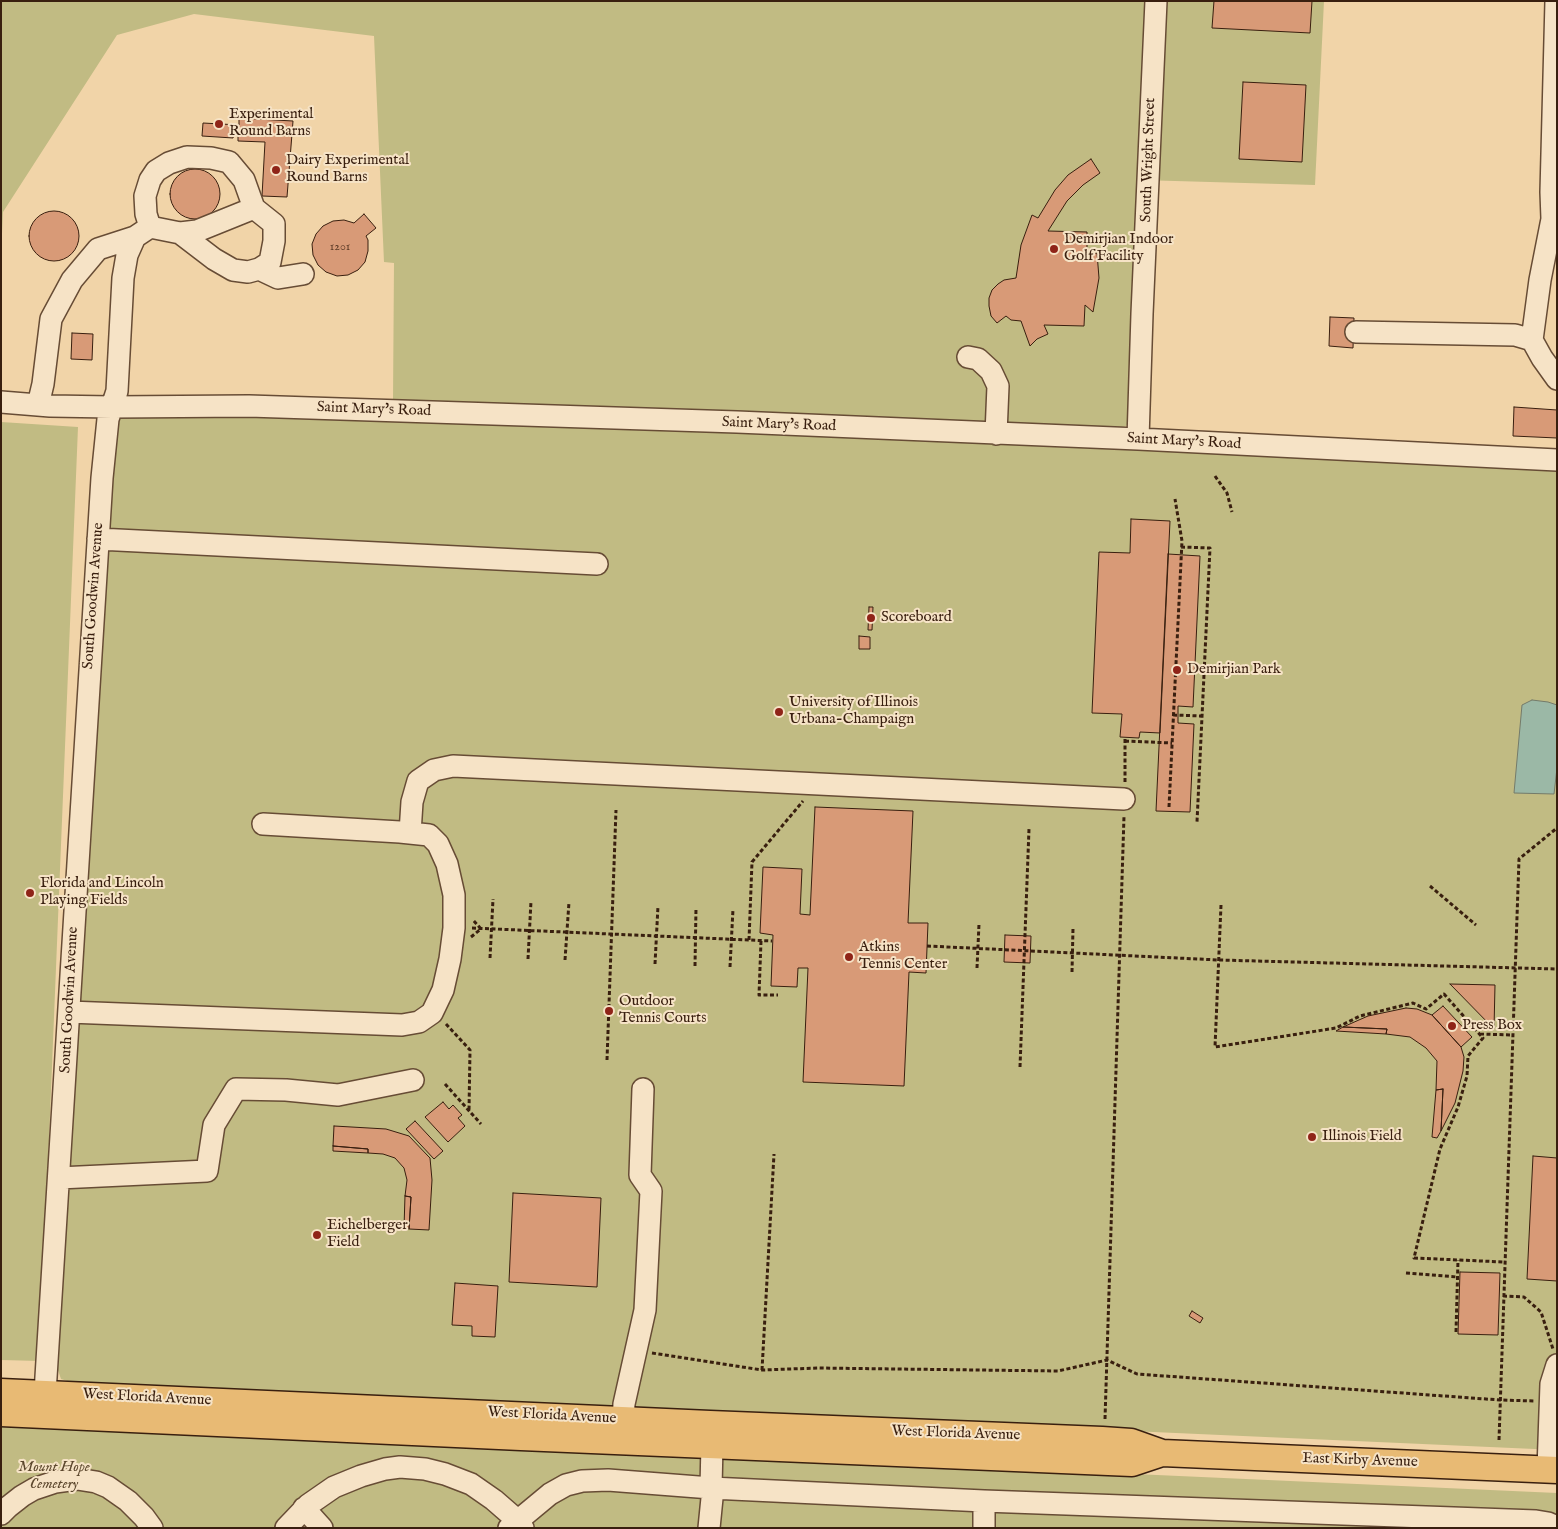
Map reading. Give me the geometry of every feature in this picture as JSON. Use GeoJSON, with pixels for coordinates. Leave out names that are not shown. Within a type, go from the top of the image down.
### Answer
{"type":"FeatureCollection","features":[{"type":"Feature","properties":{"kind":"main road","name":"West Florida Avenue"},"geometry":{"type":"LineString","coordinates":[[1,1392],[44,1404],[623,1430],[1103,1441]]}},
{"type":"Feature","properties":{"kind":"main road","name":"West Florida Avenue"},"geometry":{"type":"LineString","coordinates":[[1,1413],[44,1404]]}},
{"type":"Feature","properties":{"kind":"main road","name":"West Florida Avenue"},"geometry":{"type":"LineString","coordinates":[[623,1430],[712,1444],[1103,1441]]}},
{"type":"Feature","properties":{"kind":"main road","name":"East Kirby Avenue"},"geometry":{"type":"LineString","coordinates":[[1103,1441],[1131,1442],[1162,1453],[1552,1470]]}},
{"type":"Feature","properties":{"kind":"street","name":"South Wright Street"},"geometry":{"type":"LineString","coordinates":[[1138,439],[1156,1]]}},
{"type":"Feature","properties":{"kind":"street"},"geometry":{"type":"LineString","coordinates":[[1556,1],[1551,182],[1554,222],[1540,280],[1532,340],[1557,379]]}},
{"type":"Feature","properties":{"kind":"street"},"geometry":{"type":"LineString","coordinates":[[142,232],[146,214],[145,196],[150,180],[156,171],[187,157],[211,158],[228,162],[244,180],[254,208],[274,224],[274,241],[270,262],[259,269],[248,272],[233,270],[214,259],[180,233]]}},
{"type":"Feature","properties":{"kind":"street"},"geometry":{"type":"LineString","coordinates":[[38,405],[43,384],[51,319],[72,280],[98,249],[142,232],[180,233],[197,231],[254,208]]}},
{"type":"Feature","properties":{"kind":"street","name":"South Goodwin Avenue"},"geometry":{"type":"LineString","coordinates":[[44,1404],[102,478],[108,419],[117,391],[123,278],[127,255],[142,232]]}},
{"type":"Feature","properties":{"kind":"street"},"geometry":{"type":"LineString","coordinates":[[259,269],[278,278],[303,274]]}},
{"type":"Feature","properties":{"kind":"street"},"geometry":{"type":"LineString","coordinates":[[1356,332],[1515,335],[1532,340]]}},
{"type":"Feature","properties":{"kind":"street"},"geometry":{"type":"LineString","coordinates":[[968,357],[978,359],[991,371],[998,386],[996,434]]}},
{"type":"Feature","properties":{"kind":"street","name":"Saint Mary's Road"},"geometry":{"type":"LineString","coordinates":[[1,402],[112,407],[249,406],[737,422],[1138,439],[1557,460]]}},
{"type":"Feature","properties":{"kind":"street"},"geometry":{"type":"LineString","coordinates":[[98,539],[597,564]]}},
{"type":"Feature","properties":{"kind":"street"},"geometry":{"type":"LineString","coordinates":[[410,833],[412,802],[418,781],[434,770],[453,766],[1124,798]]}},
{"type":"Feature","properties":{"kind":"street"},"geometry":{"type":"LineString","coordinates":[[69,1012],[402,1026],[419,1022],[432,1013],[443,990],[454,928],[454,895],[447,864],[438,844],[429,835],[263,824]]}},
{"type":"Feature","properties":{"kind":"street"},"geometry":{"type":"LineString","coordinates":[[59,1178],[207,1171],[214,1125],[236,1089],[286,1090],[338,1095],[413,1080]]}},
{"type":"Feature","properties":{"kind":"street"},"geometry":{"type":"LineString","coordinates":[[623,1430],[624,1404],[645,1310],[652,1191],[640,1175],[643,1089]]}},
{"type":"Feature","properties":{"kind":"street"},"geometry":{"type":"LineString","coordinates":[[1552,1470],[1550,1402],[1555,1359]]}},
{"type":"Feature","properties":{"kind":"street"},"geometry":{"type":"LineString","coordinates":[[709,1528],[712,1498],[712,1444]]}},
{"type":"Feature","properties":{"kind":"street"},"geometry":{"type":"LineString","coordinates":[[286,1528],[313,1500],[334,1487],[361,1476],[400,1467],[425,1469],[471,1484],[494,1500],[516,1525],[550,1494],[566,1485],[582,1481],[608,1480],[711,1488],[1427,1522],[1536,1521],[1557,1527]]}},
{"type":"Feature","properties":{"kind":"street"},"geometry":{"type":"LineString","coordinates":[[1,1514],[22,1496],[34,1489],[55,1482],[77,1479],[96,1482],[108,1487],[128,1501],[152,1528]]}},
{"type":"Feature","properties":{"kind":"street"},"geometry":{"type":"LineString","coordinates":[[984,1500],[984,1528]]}},
{"type":"Feature","properties":{"kind":"street"},"geometry":{"type":"LineString","coordinates":[[304,1508],[322,1528]]}},
{"type":"Feature","properties":{"kind":"path"},"geometry":{"type":"LineString","coordinates":[[1215,476],[1227,493],[1232,512]]}},
{"type":"Feature","properties":{"kind":"path"},"geometry":{"type":"LineString","coordinates":[[1169,807],[1182,541],[1175,499]]}},
{"type":"Feature","properties":{"kind":"path"},"geometry":{"type":"LineString","coordinates":[[1181,547],[1210,548],[1197,822]]}},
{"type":"Feature","properties":{"kind":"path"},"geometry":{"type":"LineString","coordinates":[[1173,715],[1202,716]]}},
{"type":"Feature","properties":{"kind":"path"},"geometry":{"type":"LineString","coordinates":[[1103,1441],[1120,954],[1125,739],[1172,743]]}},
{"type":"Feature","properties":{"kind":"path"},"geometry":{"type":"LineString","coordinates":[[749,940],[752,862],[818,784]]}},
{"type":"Feature","properties":{"kind":"path"},"geometry":{"type":"LineString","coordinates":[[607,1060],[616,810]]}},
{"type":"Feature","properties":{"kind":"path"},"geometry":{"type":"LineString","coordinates":[[1499,1440],[1519,859],[1557,828]]}},
{"type":"Feature","properties":{"kind":"path"},"geometry":{"type":"LineString","coordinates":[[1020,1067],[1029,830]]}},
{"type":"Feature","properties":{"kind":"path"},"geometry":{"type":"LineString","coordinates":[[1430,886],[1476,925]]}},
{"type":"Feature","properties":{"kind":"path"},"geometry":{"type":"LineString","coordinates":[[490,958],[493,899]]}},
{"type":"Feature","properties":{"kind":"path"},"geometry":{"type":"LineString","coordinates":[[528,959],[531,901]]}},
{"type":"Feature","properties":{"kind":"path"},"geometry":{"type":"LineString","coordinates":[[565,960],[569,902]]}},
{"type":"Feature","properties":{"kind":"path"},"geometry":{"type":"LineString","coordinates":[[1221,905],[1215,1047],[1336,1028],[1360,1016],[1413,1003],[1426,1009],[1444,994],[1483,1038],[1468,1056],[1467,1076],[1458,1107],[1440,1149],[1414,1258],[1504,1262]]}},
{"type":"Feature","properties":{"kind":"path"},"geometry":{"type":"LineString","coordinates":[[655,964],[658,906]]}},
{"type":"Feature","properties":{"kind":"path"},"geometry":{"type":"LineString","coordinates":[[695,966],[696,908]]}},
{"type":"Feature","properties":{"kind":"path"},"geometry":{"type":"LineString","coordinates":[[730,967],[734,909]]}},
{"type":"Feature","properties":{"kind":"path"},"geometry":{"type":"LineString","coordinates":[[976,968],[979,924]]}},
{"type":"Feature","properties":{"kind":"path"},"geometry":{"type":"LineString","coordinates":[[454,928],[772,941]]}},
{"type":"Feature","properties":{"kind":"path"},"geometry":{"type":"LineString","coordinates":[[1072,972],[1073,928]]}},
{"type":"Feature","properties":{"kind":"path"},"geometry":{"type":"LineString","coordinates":[[761,941],[759,995],[778,995]]}},
{"type":"Feature","properties":{"kind":"path"},"geometry":{"type":"LineString","coordinates":[[927,946],[1219,960],[1557,969]]}},
{"type":"Feature","properties":{"kind":"path"},"geometry":{"type":"LineString","coordinates":[[442,1020],[470,1050],[469,1111]]}},
{"type":"Feature","properties":{"kind":"path"},"geometry":{"type":"LineString","coordinates":[[1479,1034],[1512,1035]]}},
{"type":"Feature","properties":{"kind":"path"},"geometry":{"type":"LineString","coordinates":[[444,1084],[481,1124]]}},
{"type":"Feature","properties":{"kind":"path"},"geometry":{"type":"LineString","coordinates":[[762,1370],[774,1154]]}},
{"type":"Feature","properties":{"kind":"path"},"geometry":{"type":"LineString","coordinates":[[1456,1332],[1458,1260]]}},
{"type":"Feature","properties":{"kind":"path"},"geometry":{"type":"LineString","coordinates":[[1406,1273],[1457,1277]]}},
{"type":"Feature","properties":{"kind":"path"},"geometry":{"type":"LineString","coordinates":[[1503,1296],[1524,1298],[1541,1312],[1555,1359]]}},
{"type":"Feature","properties":{"kind":"path"},"geometry":{"type":"LineString","coordinates":[[637,1350],[762,1370],[818,1368],[1058,1372],[1107,1360],[1137,1374],[1550,1402]]}},
{"type":"Feature","properties":{"kind":"green space"},"geometry":{"type":"Polygon","coordinates":[[[1,1],[1324,1],[1315,185],[1140,180],[1132,418],[1126,426],[1114,429],[393,400],[394,263],[384,262],[374,36],[194,14],[117,35],[3,212],[1,255],[1,1]]]}},
{"type":"Feature","properties":{"kind":"green space","name":"University of Illinois Urbana-Champaign"},"geometry":{"type":"Polygon","coordinates":[[[123,414],[526,422],[1557,468],[1557,1450],[77,1384],[61,1379],[55,1361],[115,420],[123,414]]]}},
{"type":"Feature","properties":{"kind":"green space","name":"Florida and Lincoln Playing Fields"},"geometry":{"type":"Polygon","coordinates":[[[1,422],[78,427],[40,1361],[1,1360],[1,422]]]}},
{"type":"Feature","properties":{"kind":"green space","name":"Mount Hope Cemetery"},"geometry":{"type":"Polygon","coordinates":[[[1,1423],[1557,1493],[1557,1528],[1,1528],[1,1423]]]}},
{"type":"Feature","properties":{"kind":"shaded area"},"geometry":{"type":"Polygon","coordinates":[[[1532,700],[1557,705],[1557,768],[1554,794],[1514,793],[1522,705],[1532,700]]]}},
{"type":"Feature","properties":{"kind":"building"},"geometry":{"type":"Polygon","coordinates":[[[1214,1],[1312,1],[1310,33],[1212,28],[1214,1]]]}},
{"type":"Feature","properties":{"kind":"building"},"geometry":{"type":"Polygon","coordinates":[[[1243,82],[1306,85],[1302,162],[1239,159],[1243,82]]]}},
{"type":"Feature","properties":{"kind":"building","name":"Dairy Experimental Round Barns"},"geometry":{"type":"Polygon","coordinates":[[[239,118],[293,121],[287,197],[262,196],[265,142],[238,141],[238,134],[234,134],[233,138],[202,136],[203,123],[239,125],[239,118]]]}},
{"type":"Feature","properties":{"kind":"building","name":"Demirjian Indoor Golf Facility"},"geometry":{"type":"Polygon","coordinates":[[[1091,159],[1100,173],[1083,185],[1067,201],[1048,231],[1087,232],[1087,254],[1097,253],[1099,278],[1093,312],[1085,305],[1084,326],[1044,325],[1048,334],[1037,339],[1030,346],[1021,321],[1011,320],[1006,316],[997,323],[991,316],[989,298],[992,290],[998,284],[1004,280],[1016,278],[1021,245],[1032,215],[1038,218],[1055,190],[1068,175],[1091,159]]]}},
{"type":"Feature","properties":{"kind":"building"},"geometry":{"type":"Polygon","coordinates":[[[190,169],[200,169],[213,176],[220,189],[220,199],[213,212],[200,219],[190,219],[181,215],[174,208],[170,199],[170,189],[174,180],[181,173],[190,169]]]}},
{"type":"Feature","properties":{"kind":"building"},"geometry":{"type":"Polygon","coordinates":[[[49,211],[59,211],[72,218],[79,231],[79,241],[72,254],[59,261],[49,261],[40,257],[33,250],[29,241],[29,231],[33,222],[40,215],[49,211]]]}},
{"type":"Feature","properties":{"kind":"building","name":"Dairy Experimental Round Barns"},"geometry":{"type":"Polygon","coordinates":[[[364,214],[376,228],[366,236],[368,251],[365,262],[358,270],[348,275],[337,276],[326,272],[318,265],[313,255],[312,244],[316,234],[323,226],[333,221],[344,220],[354,223],[364,214]]]}},
{"type":"Feature","properties":{"kind":"building"},"geometry":{"type":"Polygon","coordinates":[[[1330,317],[1354,318],[1353,348],[1329,346],[1330,317]]]}},
{"type":"Feature","properties":{"kind":"building"},"geometry":{"type":"Polygon","coordinates":[[[72,333],[93,334],[92,360],[71,359],[72,333]]]}},
{"type":"Feature","properties":{"kind":"building"},"geometry":{"type":"Polygon","coordinates":[[[1514,407],[1557,410],[1557,438],[1513,436],[1514,407]]]}},
{"type":"Feature","properties":{"kind":"building"},"geometry":{"type":"Polygon","coordinates":[[[1131,519],[1170,521],[1160,733],[1140,732],[1139,738],[1120,737],[1122,714],[1092,713],[1099,552],[1130,553],[1131,519]]]}},
{"type":"Feature","properties":{"kind":"building"},"geometry":{"type":"Polygon","coordinates":[[[1168,554],[1200,556],[1193,707],[1178,706],[1178,723],[1194,724],[1190,812],[1156,811],[1168,554]]]}},
{"type":"Feature","properties":{"kind":"building","name":"Scoreboard"},"geometry":{"type":"Polygon","coordinates":[[[869,607],[873,607],[872,630],[868,630],[869,607]]]}},
{"type":"Feature","properties":{"kind":"building"},"geometry":{"type":"Polygon","coordinates":[[[859,636],[870,637],[870,649],[859,649],[859,636]]]}},
{"type":"Feature","properties":{"kind":"building","name":"Atkins Tennis Center"},"geometry":{"type":"Polygon","coordinates":[[[815,807],[913,811],[908,923],[928,923],[926,973],[909,972],[904,1086],[803,1082],[808,968],[798,968],[797,987],[771,986],[773,935],[760,933],[763,867],[802,869],[800,914],[810,915],[815,807]]]}},
{"type":"Feature","properties":{"kind":"building"},"geometry":{"type":"Polygon","coordinates":[[[1005,935],[1031,936],[1030,963],[1004,962],[1005,935]]]}},
{"type":"Feature","properties":{"kind":"building"},"geometry":{"type":"Polygon","coordinates":[[[1450,984],[1495,985],[1494,1029],[1450,984]]]}},
{"type":"Feature","properties":{"kind":"building","name":"Press Box"},"geometry":{"type":"Polygon","coordinates":[[[1443,1006],[1472,1037],[1461,1047],[1432,1015],[1443,1006]]]}},
{"type":"Feature","properties":{"kind":"building"},"geometry":{"type":"Polygon","coordinates":[[[1406,1008],[1417,1009],[1432,1015],[1461,1047],[1464,1057],[1463,1071],[1455,1103],[1441,1131],[1443,1089],[1436,1090],[1437,1061],[1426,1048],[1410,1037],[1386,1034],[1387,1029],[1343,1027],[1368,1016],[1406,1008]]]}},
{"type":"Feature","properties":{"kind":"building"},"geometry":{"type":"Polygon","coordinates":[[[1343,1027],[1387,1029],[1386,1034],[1336,1031],[1343,1027]]]}},
{"type":"Feature","properties":{"kind":"building"},"geometry":{"type":"Polygon","coordinates":[[[1443,1089],[1441,1131],[1437,1138],[1432,1137],[1436,1090],[1443,1089]]]}},
{"type":"Feature","properties":{"kind":"building"},"geometry":{"type":"Polygon","coordinates":[[[443,1102],[449,1109],[453,1105],[462,1115],[458,1118],[465,1126],[448,1142],[425,1117],[443,1102]]]}},
{"type":"Feature","properties":{"kind":"building"},"geometry":{"type":"Polygon","coordinates":[[[415,1121],[443,1151],[434,1159],[406,1129],[415,1121]]]}},
{"type":"Feature","properties":{"kind":"building"},"geometry":{"type":"Polygon","coordinates":[[[334,1126],[386,1129],[409,1136],[430,1158],[432,1180],[429,1230],[409,1229],[411,1197],[405,1196],[407,1180],[404,1168],[395,1158],[383,1154],[368,1153],[368,1149],[333,1146],[334,1126]]]}},
{"type":"Feature","properties":{"kind":"building"},"geometry":{"type":"Polygon","coordinates":[[[333,1146],[368,1149],[368,1153],[333,1151],[333,1146]]]}},
{"type":"Feature","properties":{"kind":"building"},"geometry":{"type":"Polygon","coordinates":[[[1533,1156],[1557,1158],[1557,1281],[1527,1279],[1533,1156]]]}},
{"type":"Feature","properties":{"kind":"building"},"geometry":{"type":"Polygon","coordinates":[[[513,1193],[601,1198],[597,1287],[509,1282],[513,1193]]]}},
{"type":"Feature","properties":{"kind":"building"},"geometry":{"type":"Polygon","coordinates":[[[405,1196],[411,1197],[409,1229],[404,1228],[405,1196]]]}},
{"type":"Feature","properties":{"kind":"building"},"geometry":{"type":"Polygon","coordinates":[[[1460,1272],[1500,1273],[1498,1335],[1458,1334],[1460,1272]]]}},
{"type":"Feature","properties":{"kind":"building"},"geometry":{"type":"Polygon","coordinates":[[[455,1283],[498,1286],[495,1337],[472,1336],[472,1326],[452,1325],[455,1283]]]}},
{"type":"Feature","properties":{"kind":"building"},"geometry":{"type":"Polygon","coordinates":[[[1192,1311],[1203,1318],[1200,1323],[1189,1316],[1192,1311]]]}},
{"type":"Feature","properties":{"kind":"place","name":"Experimental Round Barns"},"geometry":{"type":"Point","coordinates":[219,124]}},
{"type":"Feature","properties":{"kind":"place","name":"Dairy Experimental Round Barns"},"geometry":{"type":"Point","coordinates":[276,170]}},
{"type":"Feature","properties":{"kind":"place","name":"Demirjian Indoor Golf Facility"},"geometry":{"type":"Point","coordinates":[1054,249]}},
{"type":"Feature","properties":{"kind":"place","name":"Scoreboard"},"geometry":{"type":"Point","coordinates":[871,618]}},
{"type":"Feature","properties":{"kind":"place","name":"Demirjian Park"},"geometry":{"type":"Point","coordinates":[1177,670]}},
{"type":"Feature","properties":{"kind":"place","name":"University of Illinois Urbana-Champaign"},"geometry":{"type":"Point","coordinates":[779,712]}},
{"type":"Feature","properties":{"kind":"place","name":"Florida and Lincoln Playing Fields"},"geometry":{"type":"Point","coordinates":[30,893]}},
{"type":"Feature","properties":{"kind":"place","name":"Atkins Tennis Center"},"geometry":{"type":"Point","coordinates":[849,957]}},
{"type":"Feature","properties":{"kind":"place","name":"Outdoor Tennis Courts"},"geometry":{"type":"Point","coordinates":[609,1011]}},
{"type":"Feature","properties":{"kind":"place","name":"Press Box"},"geometry":{"type":"Point","coordinates":[1452,1026]}},
{"type":"Feature","properties":{"kind":"place","name":"Illinois Field"},"geometry":{"type":"Point","coordinates":[1312,1137]}},
{"type":"Feature","properties":{"kind":"place","name":"Eichelberger Field"},"geometry":{"type":"Point","coordinates":[317,1235]}}]}
